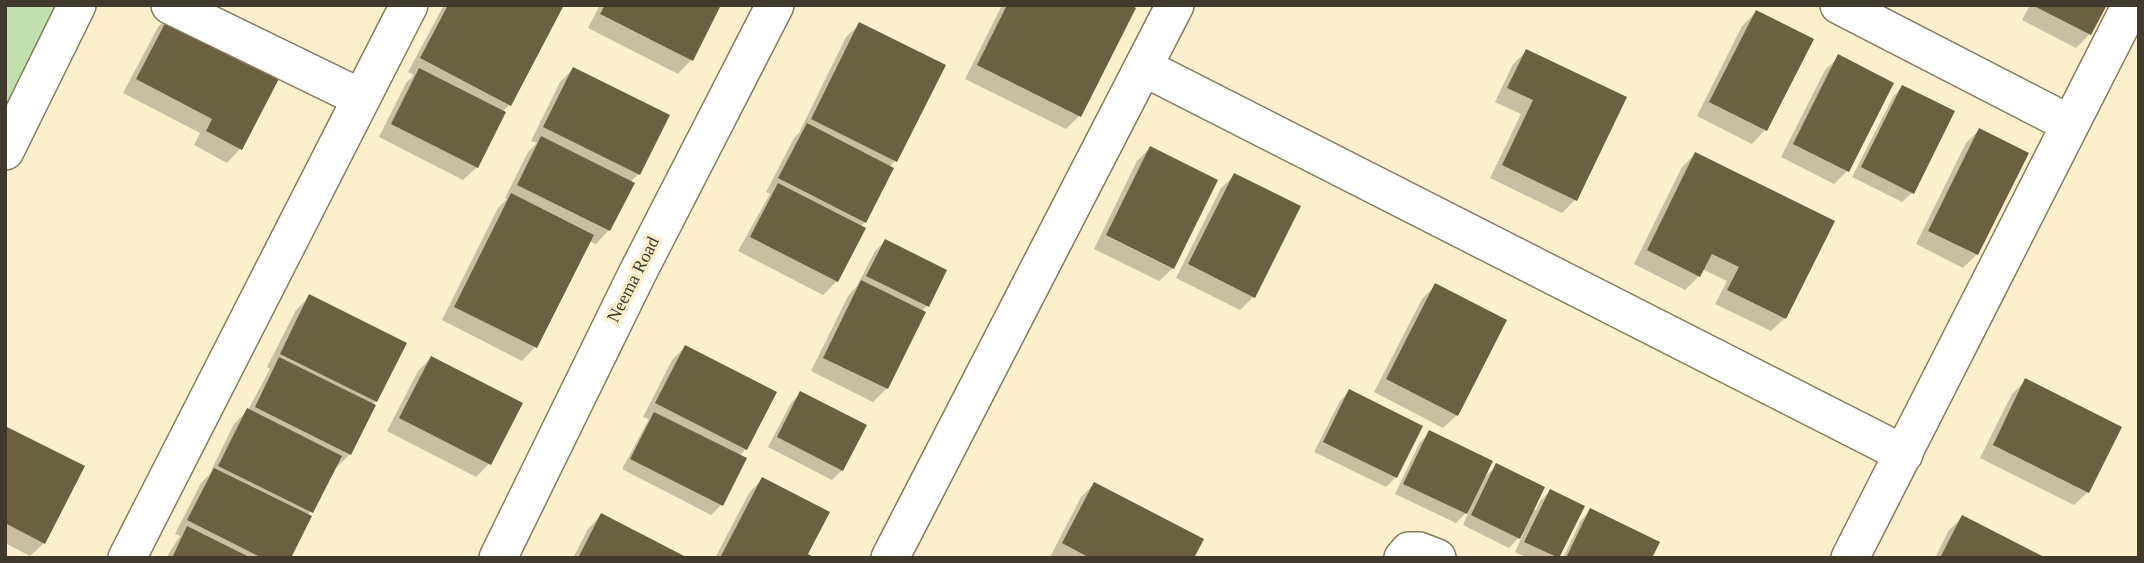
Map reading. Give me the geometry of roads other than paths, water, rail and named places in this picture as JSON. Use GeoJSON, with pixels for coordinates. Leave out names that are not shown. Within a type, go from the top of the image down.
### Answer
{"type":"FeatureCollection","features":[{"type":"Feature","properties":{"kind":"street"},"geometry":{"type":"LineString","coordinates":[[5,151],[77,5]]}},
{"type":"Feature","properties":{"kind":"street"},"geometry":{"type":"LineString","coordinates":[[170,5],[361,98]]}},
{"type":"Feature","properties":{"kind":"street"},"geometry":{"type":"LineString","coordinates":[[127,558],[409,5]]}},
{"type":"Feature","properties":{"kind":"street","name":"Neema Road"},"geometry":{"type":"LineString","coordinates":[[498,558],[637,274],[775,5]]}},
{"type":"Feature","properties":{"kind":"street"},"geometry":{"type":"LineString","coordinates":[[890,558],[1175,5]]}},
{"type":"Feature","properties":{"kind":"street"},"geometry":{"type":"LineString","coordinates":[[1839,5],[2070,124]]}},
{"type":"Feature","properties":{"kind":"street"},"geometry":{"type":"LineString","coordinates":[[1850,558],[2131,5]]}},
{"type":"Feature","properties":{"kind":"street"},"geometry":{"type":"LineString","coordinates":[[1143,68],[1904,454]]}},
{"type":"Feature","properties":{"kind":"street"},"geometry":{"type":"LineString","coordinates":[[1403,558],[1409,551],[1419,551],[1437,558]]}}]}
